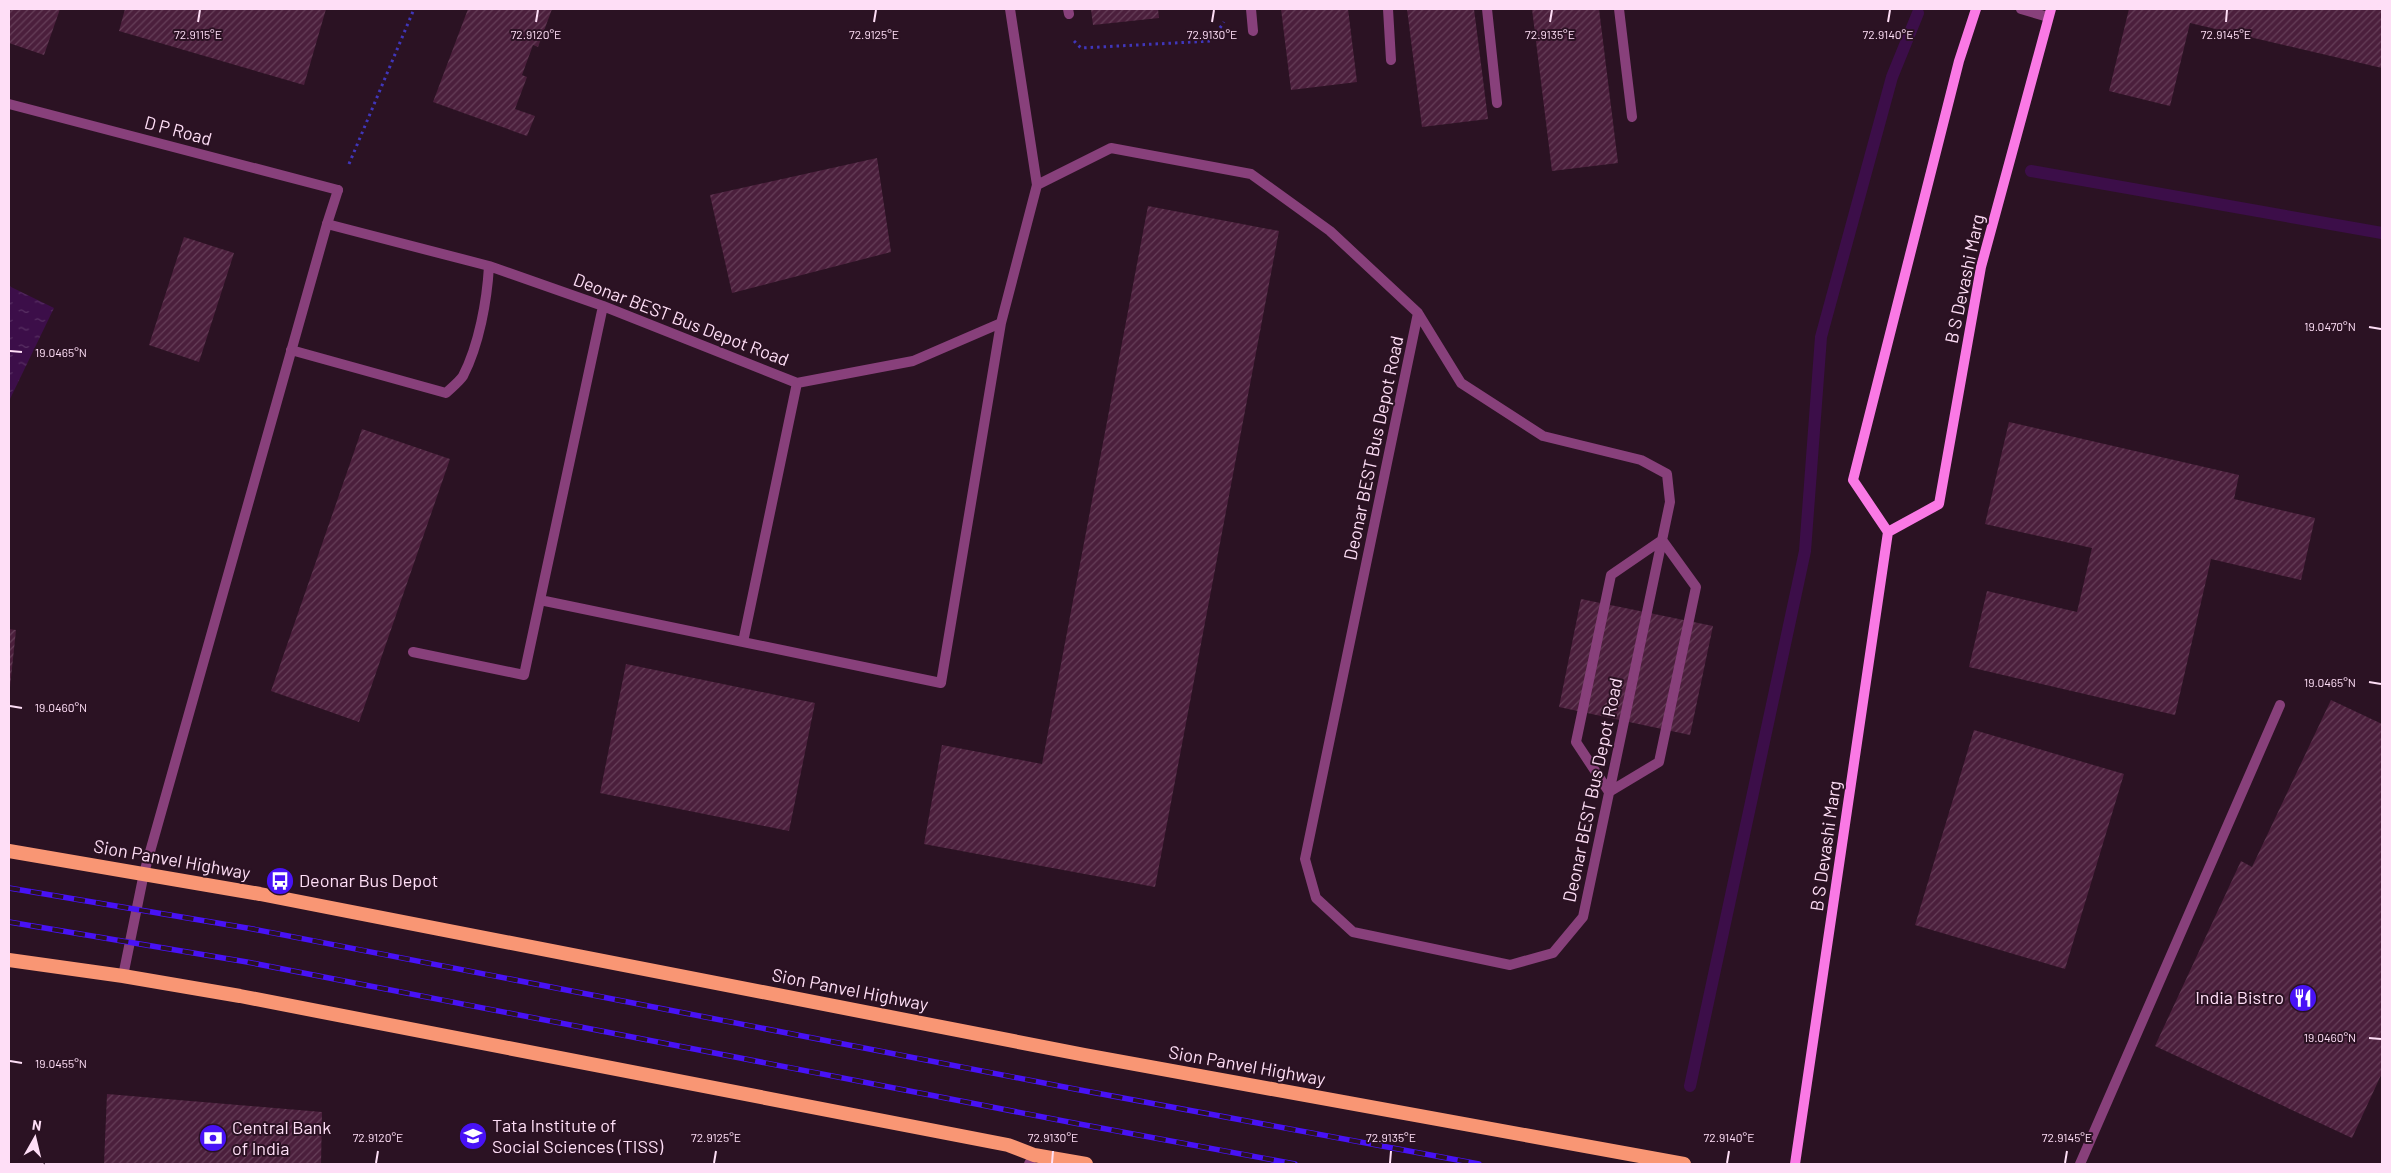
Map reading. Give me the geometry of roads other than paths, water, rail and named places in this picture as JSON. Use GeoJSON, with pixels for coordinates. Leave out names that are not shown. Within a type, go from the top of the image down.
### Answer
{"type":"FeatureCollection","features":[{"type":"Feature","properties":{"kind":"highway","name":"Sion Panvel Highway"},"geometry":{"type":"LineString","coordinates":[[9,851],[260,894],[1095,1057],[1684,1164]]}},
{"type":"Feature","properties":{"kind":"highway"},"geometry":{"type":"LineString","coordinates":[[9,960],[123,976],[240,996],[1008,1145],[1032,1160],[1086,1164]]}},
{"type":"Feature","properties":{"kind":"main road"},"geometry":{"type":"LineString","coordinates":[[1888,532],[1853,480],[1959,61],[1976,9]]}},
{"type":"Feature","properties":{"kind":"main road","name":"B S Devashi Marg"},"geometry":{"type":"LineString","coordinates":[[1795,1164],[1888,532],[1939,504],[1980,267],[2050,13]]}},
{"type":"Feature","properties":{"kind":"street"},"geometry":{"type":"LineString","coordinates":[[540,600],[941,683],[1002,323],[1037,185],[1010,9]]}},
{"type":"Feature","properties":{"kind":"street"},"geometry":{"type":"LineString","coordinates":[[1251,9],[1253,31]]}},
{"type":"Feature","properties":{"kind":"street"},"geometry":{"type":"LineString","coordinates":[[1388,9],[1390,60]]}},
{"type":"Feature","properties":{"kind":"street"},"geometry":{"type":"LineString","coordinates":[[1487,9],[1497,103]]}},
{"type":"Feature","properties":{"kind":"street"},"geometry":{"type":"LineString","coordinates":[[1619,9],[1632,117]]}},
{"type":"Feature","properties":{"kind":"street"},"geometry":{"type":"LineString","coordinates":[[2021,9],[2050,13]]}},
{"type":"Feature","properties":{"kind":"street","name":"D P Road"},"geometry":{"type":"LineString","coordinates":[[9,104],[338,190],[327,224]]}},
{"type":"Feature","properties":{"kind":"street","name":"Deonar BEST Bus Depot Road"},"geometry":{"type":"LineString","coordinates":[[1037,185],[1111,148],[1251,174],[1330,231],[1418,314],[1461,383],[1543,436],[1641,460],[1667,474],[1670,502],[1583,917],[1553,953],[1510,964],[1352,932],[1316,898],[1305,859],[1418,314]]}},
{"type":"Feature","properties":{"kind":"street"},"geometry":{"type":"LineString","coordinates":[[123,976],[144,873],[327,224]]}},
{"type":"Feature","properties":{"kind":"street","name":"Deonar BEST Bus Depot Road"},"geometry":{"type":"LineString","coordinates":[[327,224],[488,266],[603,306],[797,382],[913,361],[1002,323]]}},
{"type":"Feature","properties":{"kind":"street"},"geometry":{"type":"LineString","coordinates":[[291,350],[446,393],[462,377],[479,329],[487,296],[488,266]]}},
{"type":"Feature","properties":{"kind":"street"},"geometry":{"type":"LineString","coordinates":[[413,652],[524,675],[603,306]]}},
{"type":"Feature","properties":{"kind":"street"},"geometry":{"type":"LineString","coordinates":[[743,642],[797,382]]}},
{"type":"Feature","properties":{"kind":"street"},"geometry":{"type":"LineString","coordinates":[[1662,540],[1696,587],[1660,762],[1609,792],[1576,742],[1612,575],[1662,540]]}},
{"type":"Feature","properties":{"kind":"street"},"geometry":{"type":"LineString","coordinates":[[2080,1164],[2280,705]]}},
{"type":"Feature","properties":{"kind":"water"},"geometry":{"type":"Polygon","coordinates":[[[9,286],[54,308],[9,401],[9,286]]]}},
{"type":"Feature","properties":{"kind":"waterway"},"geometry":{"type":"LineString","coordinates":[[1690,1086],[1805,551],[1821,337],[1892,77],[1918,13]]}},
{"type":"Feature","properties":{"kind":"waterway"},"geometry":{"type":"LineString","coordinates":[[2031,171],[2382,233]]}},
{"type":"Feature","properties":{"kind":"railway"},"geometry":{"type":"LineString","coordinates":[[9,888],[253,929],[1080,1090],[1479,1164]]}},
{"type":"Feature","properties":{"kind":"railway"},"geometry":{"type":"LineString","coordinates":[[9,922],[247,962],[1074,1123],[1295,1164]]}},
{"type":"Feature","properties":{"kind":"place","name":"Deonar Bus Depot"},"geometry":{"type":"Point","coordinates":[280,881]}},
{"type":"Feature","properties":{"kind":"place","name":"India Bistro"},"geometry":{"type":"Point","coordinates":[2303,998]}},
{"type":"Feature","properties":{"kind":"place","name":"Tata Institute of Social Sciences (TISS)"},"geometry":{"type":"Point","coordinates":[473,1136]}},
{"type":"Feature","properties":{"kind":"place","name":"Central Bank of India"},"geometry":{"type":"Point","coordinates":[213,1138]}}]}
